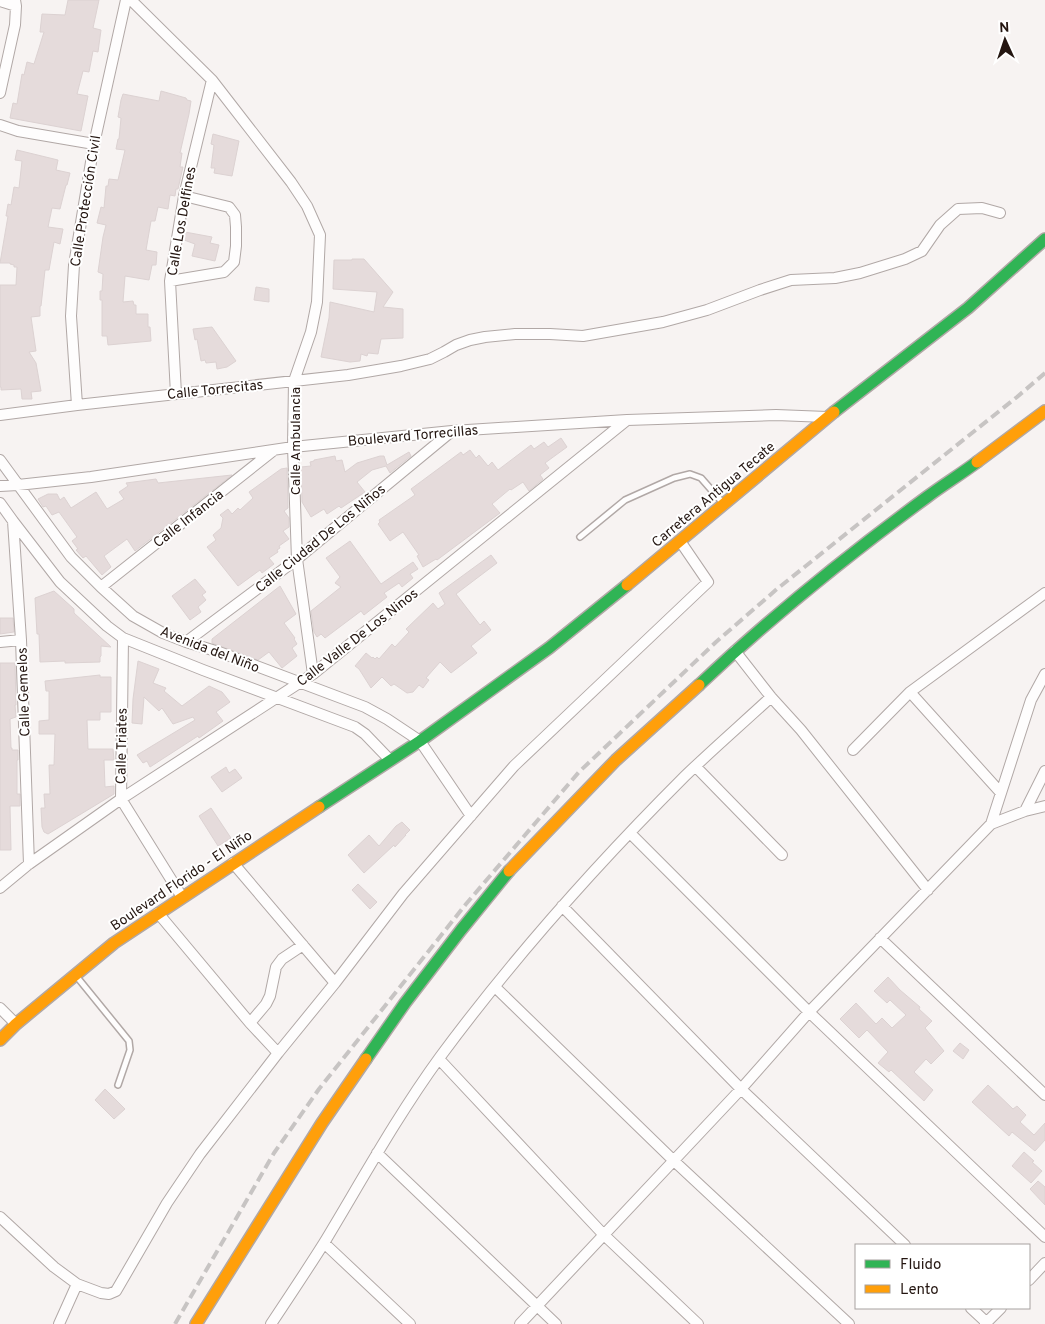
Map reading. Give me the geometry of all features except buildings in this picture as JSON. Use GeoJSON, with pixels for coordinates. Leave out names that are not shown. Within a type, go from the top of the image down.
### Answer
{"type":"FeatureCollection","features":[{"type":"Feature","properties":{"kind":"main road","name":"Carretera Antigua Tecate"},"geometry":{"type":"LineString","coordinates":[[390,760],[420,741],[549,648],[828,417],[968,308],[1045,239]]}},
{"type":"Feature","properties":{"kind":"main road"},"geometry":{"type":"LineString","coordinates":[[196,1324],[322,1123],[405,1003],[460,930],[503,878],[616,760],[735,651],[854,552],[1045,411]]}},
{"type":"Feature","properties":{"kind":"main road","name":"Boulevard Florido - El Niño"},"geometry":{"type":"LineString","coordinates":[[0,1040],[16,1024],[114,943],[390,760]]}},
{"type":"Feature","properties":{"kind":"street","name":"Calle Protección Civil"},"geometry":{"type":"LineString","coordinates":[[77,405],[71,316],[74,264],[94,144],[126,0]]}},
{"type":"Feature","properties":{"kind":"street"},"geometry":{"type":"LineString","coordinates":[[130,0],[212,80]]}},
{"type":"Feature","properties":{"kind":"street"},"geometry":{"type":"LineString","coordinates":[[0,93],[15,25],[16,3],[1,3]]}},
{"type":"Feature","properties":{"kind":"street","name":"Calle Los Delfines"},"geometry":{"type":"LineString","coordinates":[[176,394],[170,281],[184,196],[212,80]]}},
{"type":"Feature","properties":{"kind":"street","name":"Calle Ambulancia"},"geometry":{"type":"LineString","coordinates":[[212,80],[291,182],[307,206],[320,235],[317,302],[311,332],[294,381],[293,446],[297,559],[313,674]]}},
{"type":"Feature","properties":{"kind":"street"},"geometry":{"type":"LineString","coordinates":[[0,125],[94,144]]}},
{"type":"Feature","properties":{"kind":"street"},"geometry":{"type":"LineString","coordinates":[[170,281],[224,272],[234,262],[236,227],[235,215],[232,210],[184,196]]}},
{"type":"Feature","properties":{"kind":"street","name":"Calle Torrecitas"},"geometry":{"type":"LineString","coordinates":[[0,415],[348,375],[430,359],[470,340],[515,334],[583,336],[663,322],[707,310],[790,280],[835,278],[860,273],[906,259],[922,251],[940,225],[958,209],[982,208],[1000,213]]}},
{"type":"Feature","properties":{"kind":"street","name":"Boulevard Torrecillas"},"geometry":{"type":"LineString","coordinates":[[0,486],[91,477],[293,446],[452,431],[627,420],[776,415],[828,417]]}},
{"type":"Feature","properties":{"kind":"street","name":"Calle Valle De Los Ninos"},"geometry":{"type":"LineString","coordinates":[[0,888],[29,864],[120,799],[313,674],[627,420]]}},
{"type":"Feature","properties":{"kind":"street","name":"Calle Ciudad De Los Niños"},"geometry":{"type":"LineString","coordinates":[[186,642],[297,559],[452,431]]}},
{"type":"Feature","properties":{"kind":"street","name":"Calle Infancia"},"geometry":{"type":"LineString","coordinates":[[101,587],[275,450]]}},
{"type":"Feature","properties":{"kind":"street","name":"Avenida del Niño"},"geometry":{"type":"LineString","coordinates":[[0,460],[71,557],[133,616],[163,633],[365,707],[420,741]]}},
{"type":"Feature","properties":{"kind":"street","name":"Avenida del Niño"},"geometry":{"type":"LineString","coordinates":[[0,503],[60,582],[107,626],[123,638],[355,727],[365,734],[390,760]]}},
{"type":"Feature","properties":{"kind":"street","name":"Calle Gemelos"},"geometry":{"type":"LineString","coordinates":[[13,521],[21,640],[29,864]]}},
{"type":"Feature","properties":{"kind":"street"},"geometry":{"type":"LineString","coordinates":[[0,1217],[54,1267],[77,1284],[101,1293],[109,1294],[116,1291],[167,1203],[200,1154],[335,984],[403,894],[514,766],[708,582],[680,541]]}},
{"type":"Feature","properties":{"kind":"street"},"geometry":{"type":"LineString","coordinates":[[853,750],[910,692],[1045,593]]}},
{"type":"Feature","properties":{"kind":"street","name":"Calle Triates"},"geometry":{"type":"LineString","coordinates":[[123,638],[120,799],[182,897]]}},
{"type":"Feature","properties":{"kind":"street"},"geometry":{"type":"LineString","coordinates":[[0,642],[21,640]]}},
{"type":"Feature","properties":{"kind":"street"},"geometry":{"type":"LineString","coordinates":[[735,651],[771,697],[801,730],[928,890]]}},
{"type":"Feature","properties":{"kind":"street"},"geometry":{"type":"LineString","coordinates":[[520,1324],[741,1089],[809,1012],[991,824],[1031,700],[1045,674]]}},
{"type":"Feature","properties":{"kind":"street"},"geometry":{"type":"LineString","coordinates":[[910,692],[1001,793]]}},
{"type":"Feature","properties":{"kind":"street"},"geometry":{"type":"LineString","coordinates":[[271,1324],[324,1243],[377,1153],[439,1058],[494,987],[562,906],[630,833],[696,767],[771,697]]}},
{"type":"Feature","properties":{"kind":"street"},"geometry":{"type":"LineString","coordinates":[[420,741],[471,816]]}},
{"type":"Feature","properties":{"kind":"street"},"geometry":{"type":"LineString","coordinates":[[696,767],[782,855]]}},
{"type":"Feature","properties":{"kind":"street"},"geometry":{"type":"LineString","coordinates":[[1026,811],[1045,771]]}},
{"type":"Feature","properties":{"kind":"street"},"geometry":{"type":"LineString","coordinates":[[991,824],[1045,806]]}},
{"type":"Feature","properties":{"kind":"street"},"geometry":{"type":"LineString","coordinates":[[630,833],[809,1012],[1045,1237]]}},
{"type":"Feature","properties":{"kind":"street"},"geometry":{"type":"LineString","coordinates":[[233,863],[335,984]]}},
{"type":"Feature","properties":{"kind":"street"},"geometry":{"type":"LineString","coordinates":[[562,906],[741,1089],[904,1244]]}},
{"type":"Feature","properties":{"kind":"street"},"geometry":{"type":"LineString","coordinates":[[158,913],[278,1054]]}},
{"type":"Feature","properties":{"kind":"street"},"geometry":{"type":"LineString","coordinates":[[880,938],[1045,1095]]}},
{"type":"Feature","properties":{"kind":"street"},"geometry":{"type":"LineString","coordinates":[[250,1022],[266,1004],[270,996],[276,967],[282,959],[303,945]]}},
{"type":"Feature","properties":{"kind":"street"},"geometry":{"type":"LineString","coordinates":[[494,987],[673,1160],[849,1324]]}},
{"type":"Feature","properties":{"kind":"street"},"geometry":{"type":"LineString","coordinates":[[0,1008],[16,1024]]}},
{"type":"Feature","properties":{"kind":"street"},"geometry":{"type":"LineString","coordinates":[[439,1058],[603,1234],[698,1324]]}},
{"type":"Feature","properties":{"kind":"street"},"geometry":{"type":"LineString","coordinates":[[377,1153],[556,1324]]}},
{"type":"Feature","properties":{"kind":"street"},"geometry":{"type":"LineString","coordinates":[[324,1243],[410,1324]]}},
{"type":"Feature","properties":{"kind":"street"},"geometry":{"type":"LineString","coordinates":[[1030,1279],[1045,1263]]}},
{"type":"Feature","properties":{"kind":"street"},"geometry":{"type":"LineString","coordinates":[[59,1324],[77,1284]]}},
{"type":"Feature","properties":{"kind":"street"},"geometry":{"type":"LineString","coordinates":[[972,1309],[986,1323],[1000,1309]]}},
{"type":"Feature","properties":{"kind":"lane"},"geometry":{"type":"LineString","coordinates":[[580,537],[626,500],[674,478],[690,474],[701,478],[724,504]]}},
{"type":"Feature","properties":{"kind":"lane"},"geometry":{"type":"LineString","coordinates":[[76,975],[129,1041],[130,1050],[118,1085]]}},
{"type":"Feature","properties":{"kind":"railway"},"geometry":{"type":"LineString","coordinates":[[175,1324],[274,1153],[319,1089],[466,904],[579,772],[716,642],[777,589],[1045,373]]}},
{"type":"Feature","properties":{"kind":"traffic: fast"},"geometry":{"type":"LineString","coordinates":[[834,412],[968,308],[1045,239]]}},
{"type":"Feature","properties":{"kind":"traffic: fast"},"geometry":{"type":"LineString","coordinates":[[699,685],[754,635],[839,564],[927,497],[977,462]]}},
{"type":"Feature","properties":{"kind":"traffic: fast"},"geometry":{"type":"LineString","coordinates":[[319,807],[420,741],[549,648],[627,585]]}},
{"type":"Feature","properties":{"kind":"traffic: fast"},"geometry":{"type":"LineString","coordinates":[[366,1059],[405,1003],[509,871]]}},
{"type":"Feature","properties":{"kind":"traffic: slow"},"geometry":{"type":"LineString","coordinates":[[977,462],[1045,411]]}},
{"type":"Feature","properties":{"kind":"traffic: slow"},"geometry":{"type":"LineString","coordinates":[[627,585],[834,412]]}},
{"type":"Feature","properties":{"kind":"traffic: slow"},"geometry":{"type":"LineString","coordinates":[[509,871],[616,760],[699,685]]}},
{"type":"Feature","properties":{"kind":"traffic: slow"},"geometry":{"type":"LineString","coordinates":[[0,1040],[16,1024],[114,943],[319,807]]}},
{"type":"Feature","properties":{"kind":"traffic: slow"},"geometry":{"type":"LineString","coordinates":[[196,1324],[322,1123],[366,1059]]}}]}
